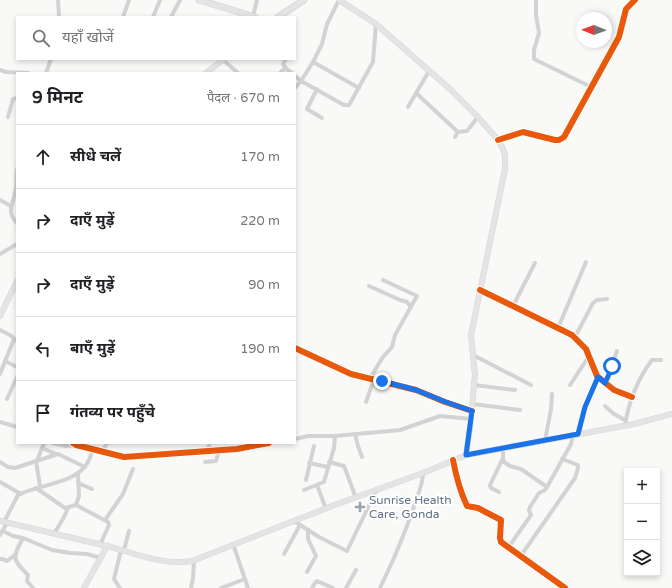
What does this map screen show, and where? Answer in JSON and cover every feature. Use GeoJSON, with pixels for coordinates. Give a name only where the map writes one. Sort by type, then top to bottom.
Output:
{"type":"FeatureCollection","features":[{"type":"Feature","properties":{"kind":"highway"},"geometry":{"type":"LineString","coordinates":[[199,0],[251,16]]}},
{"type":"Feature","properties":{"kind":"highway"},"geometry":{"type":"LineString","coordinates":[[280,16],[304,0]]}},
{"type":"Feature","properties":{"kind":"main road"},"geometry":{"type":"LineString","coordinates":[[339,0],[376,24],[450,89],[498,140],[505,155],[505,169],[471,335],[474,355],[474,385],[466,455]]}},
{"type":"Feature","properties":{"kind":"main road"},"geometry":{"type":"LineString","coordinates":[[207,72],[222,60]]}},
{"type":"Feature","properties":{"kind":"main road"},"geometry":{"type":"LineString","coordinates":[[0,314],[16,283]]}},
{"type":"Feature","properties":{"kind":"main road"},"geometry":{"type":"LineString","coordinates":[[4,522],[107,546],[161,561],[181,562],[194,560],[466,455],[576,435],[625,423],[672,414]]}},
{"type":"Feature","properties":{"kind":"main road"},"geometry":{"type":"LineString","coordinates":[[84,588],[107,546]]}},
{"type":"Feature","properties":{"kind":"street"},"geometry":{"type":"LineString","coordinates":[[58,0],[59,16]]}},
{"type":"Feature","properties":{"kind":"street"},"geometry":{"type":"LineString","coordinates":[[122,0],[128,1],[124,16]]}},
{"type":"Feature","properties":{"kind":"street"},"geometry":{"type":"LineString","coordinates":[[153,16],[160,0]]}},
{"type":"Feature","properties":{"kind":"street"},"geometry":{"type":"LineString","coordinates":[[172,16],[180,0]]}},
{"type":"Feature","properties":{"kind":"street"},"geometry":{"type":"LineString","coordinates":[[254,16],[255,0]]}},
{"type":"Feature","properties":{"kind":"street"},"geometry":{"type":"LineString","coordinates":[[296,87],[313,62],[322,44],[329,18],[339,0]]}},
{"type":"Feature","properties":{"kind":"street"},"geometry":{"type":"LineString","coordinates":[[536,0],[536,15],[539,33],[534,50],[534,59],[592,87]]}},
{"type":"Feature","properties":{"kind":"street"},"geometry":{"type":"LineString","coordinates":[[498,140],[523,132],[555,140],[564,137],[619,37],[626,9],[635,0]]}},
{"type":"Feature","properties":{"kind":"street"},"geometry":{"type":"LineString","coordinates":[[296,77],[348,106],[373,62],[376,24]]}},
{"type":"Feature","properties":{"kind":"street"},"geometry":{"type":"LineString","coordinates":[[47,72],[51,60]]}},
{"type":"Feature","properties":{"kind":"street"},"geometry":{"type":"LineString","coordinates":[[224,60],[237,72]]}},
{"type":"Feature","properties":{"kind":"street"},"geometry":{"type":"LineString","coordinates":[[285,60],[283,63],[291,72]]}},
{"type":"Feature","properties":{"kind":"street"},"geometry":{"type":"LineString","coordinates":[[313,62],[359,88]]}},
{"type":"Feature","properties":{"kind":"street"},"geometry":{"type":"LineString","coordinates":[[281,72],[286,68]]}},
{"type":"Feature","properties":{"kind":"street"},"geometry":{"type":"LineString","coordinates":[[0,70],[16,72]]}},
{"type":"Feature","properties":{"kind":"street"},"geometry":{"type":"LineString","coordinates":[[408,107],[429,71]]}},
{"type":"Feature","properties":{"kind":"street"},"geometry":{"type":"LineString","coordinates":[[317,89],[307,109],[322,118]]}},
{"type":"Feature","properties":{"kind":"street"},"geometry":{"type":"LineString","coordinates":[[416,93],[458,132]]}},
{"type":"Feature","properties":{"kind":"street"},"geometry":{"type":"LineString","coordinates":[[8,117],[13,99],[16,98]]}},
{"type":"Feature","properties":{"kind":"street"},"geometry":{"type":"LineString","coordinates":[[454,137],[458,132],[467,131],[478,117]]}},
{"type":"Feature","properties":{"kind":"street"},"geometry":{"type":"LineString","coordinates":[[16,185],[16,191],[11,206],[12,217],[16,222]]}},
{"type":"Feature","properties":{"kind":"street"},"geometry":{"type":"LineString","coordinates":[[0,200],[11,206]]}},
{"type":"Feature","properties":{"kind":"street"},"geometry":{"type":"LineString","coordinates":[[0,254],[16,245]]}},
{"type":"Feature","properties":{"kind":"street"},"geometry":{"type":"LineString","coordinates":[[513,306],[536,262]]}},
{"type":"Feature","properties":{"kind":"street"},"geometry":{"type":"LineString","coordinates":[[558,328],[586,262]]}},
{"type":"Feature","properties":{"kind":"street"},"geometry":{"type":"LineString","coordinates":[[366,402],[372,378],[383,357],[390,349],[417,295],[383,280]]}},
{"type":"Feature","properties":{"kind":"street"},"geometry":{"type":"LineString","coordinates":[[369,286],[407,302],[411,307]]}},
{"type":"Feature","properties":{"kind":"street"},"geometry":{"type":"LineString","coordinates":[[480,290],[575,337],[586,349],[598,377],[614,390],[632,397]]}},
{"type":"Feature","properties":{"kind":"street"},"geometry":{"type":"LineString","coordinates":[[575,337],[593,303],[597,300],[607,299]]}},
{"type":"Feature","properties":{"kind":"street"},"geometry":{"type":"LineString","coordinates":[[0,330],[16,340],[0,374]]}},
{"type":"Feature","properties":{"kind":"street"},"geometry":{"type":"LineString","coordinates":[[296,348],[351,374],[416,390],[472,411]]}},
{"type":"Feature","properties":{"kind":"street"},"geometry":{"type":"LineString","coordinates":[[605,383],[617,351]]}},
{"type":"Feature","properties":{"kind":"street"},"geometry":{"type":"LineString","coordinates":[[474,355],[531,385]]}},
{"type":"Feature","properties":{"kind":"street"},"geometry":{"type":"LineString","coordinates":[[570,385],[589,356]]}},
{"type":"Feature","properties":{"kind":"street"},"geometry":{"type":"LineString","coordinates":[[605,406],[625,423],[632,397],[649,363],[652,360],[661,360]]}},
{"type":"Feature","properties":{"kind":"street"},"geometry":{"type":"LineString","coordinates":[[5,361],[16,366]]}},
{"type":"Feature","properties":{"kind":"street"},"geometry":{"type":"LineString","coordinates":[[508,548],[531,516],[529,510],[530,507],[538,493],[545,490],[547,487],[576,435],[585,407],[598,377]]}},
{"type":"Feature","properties":{"kind":"street"},"geometry":{"type":"LineString","coordinates":[[7,399],[16,383]]}},
{"type":"Feature","properties":{"kind":"street"},"geometry":{"type":"LineString","coordinates":[[474,385],[515,390]]}},
{"type":"Feature","properties":{"kind":"street"},"geometry":{"type":"LineString","coordinates":[[545,441],[551,409],[552,394]]}},
{"type":"Feature","properties":{"kind":"street"},"geometry":{"type":"LineString","coordinates":[[472,404],[520,410]]}},
{"type":"Feature","properties":{"kind":"street"},"geometry":{"type":"LineString","coordinates":[[296,439],[324,435],[335,436],[400,430],[440,416],[471,419]]}},
{"type":"Feature","properties":{"kind":"street"},"geometry":{"type":"LineString","coordinates":[[0,422],[16,427]]}},
{"type":"Feature","properties":{"kind":"street"},"geometry":{"type":"LineString","coordinates":[[355,434],[362,457]]}},
{"type":"Feature","properties":{"kind":"street"},"geometry":{"type":"LineString","coordinates":[[304,490],[324,482],[334,448],[335,436]]}},
{"type":"Feature","properties":{"kind":"street"},"geometry":{"type":"LineString","coordinates":[[57,444],[66,446],[74,444],[92,450],[124,457],[236,449],[263,444]]}},
{"type":"Feature","properties":{"kind":"street"},"geometry":{"type":"LineString","coordinates":[[102,452],[106,444]]}},
{"type":"Feature","properties":{"kind":"street"},"geometry":{"type":"LineString","coordinates":[[207,451],[210,444]]}},
{"type":"Feature","properties":{"kind":"street"},"geometry":{"type":"LineString","coordinates":[[68,508],[65,508],[38,487],[36,461],[43,445],[56,454],[84,467]]}},
{"type":"Feature","properties":{"kind":"street"},"geometry":{"type":"LineString","coordinates":[[306,480],[314,446]]}},
{"type":"Feature","properties":{"kind":"street"},"geometry":{"type":"LineString","coordinates":[[499,492],[490,485],[503,458],[503,449]]}},
{"type":"Feature","properties":{"kind":"street"},"geometry":{"type":"LineString","coordinates":[[92,450],[89,462],[78,473],[68,479],[38,487],[21,494],[16,498],[4,522],[1,533],[23,538],[52,550],[87,554],[101,558]]}},
{"type":"Feature","properties":{"kind":"street"},"geometry":{"type":"LineString","coordinates":[[205,462],[216,461],[220,450]]}},
{"type":"Feature","properties":{"kind":"street"},"geometry":{"type":"LineString","coordinates":[[0,463],[8,467],[15,468],[56,454]]}},
{"type":"Feature","properties":{"kind":"street"},"geometry":{"type":"LineString","coordinates":[[503,458],[506,464],[521,469],[547,487]]}},
{"type":"Feature","properties":{"kind":"street"},"geometry":{"type":"LineString","coordinates":[[520,557],[575,478],[578,465],[562,458]]}},
{"type":"Feature","properties":{"kind":"street"},"geometry":{"type":"LineString","coordinates":[[453,460],[459,486],[467,506],[478,508],[501,520],[500,541],[520,557],[565,588]]}},
{"type":"Feature","properties":{"kind":"street"},"geometry":{"type":"LineString","coordinates":[[309,463],[344,466],[356,498]]}},
{"type":"Feature","properties":{"kind":"street"},"geometry":{"type":"LineString","coordinates":[[105,520],[123,494],[132,469]]}},
{"type":"Feature","properties":{"kind":"street"},"geometry":{"type":"LineString","coordinates":[[54,534],[68,508],[76,504],[79,496],[78,473]]}},
{"type":"Feature","properties":{"kind":"street"},"geometry":{"type":"LineString","coordinates":[[380,588],[407,528],[422,484],[422,473]]}},
{"type":"Feature","properties":{"kind":"street"},"geometry":{"type":"LineString","coordinates":[[0,482],[21,494]]}},
{"type":"Feature","properties":{"kind":"street"},"geometry":{"type":"LineString","coordinates":[[78,483],[92,489]]}},
{"type":"Feature","properties":{"kind":"street"},"geometry":{"type":"LineString","coordinates":[[317,485],[326,509]]}},
{"type":"Feature","properties":{"kind":"street"},"geometry":{"type":"LineString","coordinates":[[294,521],[347,551],[376,491]]}},
{"type":"Feature","properties":{"kind":"street"},"geometry":{"type":"LineString","coordinates":[[76,504],[108,522],[109,525],[100,545]]}},
{"type":"Feature","properties":{"kind":"street"},"geometry":{"type":"LineString","coordinates":[[284,554],[300,525]]}},
{"type":"Feature","properties":{"kind":"street"},"geometry":{"type":"LineString","coordinates":[[307,572],[316,556],[308,539],[308,530]]}},
{"type":"Feature","properties":{"kind":"street"},"geometry":{"type":"LineString","coordinates":[[120,588],[114,579],[129,531]]}},
{"type":"Feature","properties":{"kind":"street"},"geometry":{"type":"LineString","coordinates":[[0,559],[7,561],[15,555],[23,538]]}},
{"type":"Feature","properties":{"kind":"street"},"geometry":{"type":"LineString","coordinates":[[233,544],[248,588]]}},
{"type":"Feature","properties":{"kind":"street"},"geometry":{"type":"LineString","coordinates":[[15,555],[18,566],[28,575],[26,580],[33,588]]}},
{"type":"Feature","properties":{"kind":"street"},"geometry":{"type":"LineString","coordinates":[[191,588],[194,560]]}},
{"type":"Feature","properties":{"kind":"street"},"geometry":{"type":"LineString","coordinates":[[346,588],[356,570]]}},
{"type":"Feature","properties":{"kind":"street"},"geometry":{"type":"LineString","coordinates":[[221,588],[245,579]]}},
{"type":"Feature","properties":{"kind":"street"},"geometry":{"type":"LineString","coordinates":[[312,588],[317,581],[333,588]]}},
{"type":"Feature","properties":{"kind":"cycle path"},"geometry":{"type":"LineString","coordinates":[[498,140],[523,132],[555,140],[559,140],[564,137],[619,37],[626,9],[635,0]]}},
{"type":"Feature","properties":{"kind":"cycle path"},"geometry":{"type":"LineString","coordinates":[[480,290],[572,335],[586,349],[597,376],[614,390],[632,397]]}},
{"type":"Feature","properties":{"kind":"cycle path"},"geometry":{"type":"LineString","coordinates":[[296,348],[351,374],[416,390],[472,411]]}},
{"type":"Feature","properties":{"kind":"cycle path"},"geometry":{"type":"LineString","coordinates":[[74,444],[124,457],[237,449],[264,444]]}},
{"type":"Feature","properties":{"kind":"cycle path"},"geometry":{"type":"LineString","coordinates":[[453,460],[458,483],[467,506],[478,508],[501,520],[501,542],[565,588]]}},
{"type":"Feature","properties":{"kind":"place","name":"Sunrise Health Care, Gonda"},"geometry":{"type":"Point","coordinates":[360,507]}},
{"type":"Feature","properties":{"kind":"route"},"geometry":{"type":"LineString","coordinates":[[382,381],[416,390],[472,411],[466,455],[578,434],[585,407],[598,377],[605,383],[612,366]]}}]}
